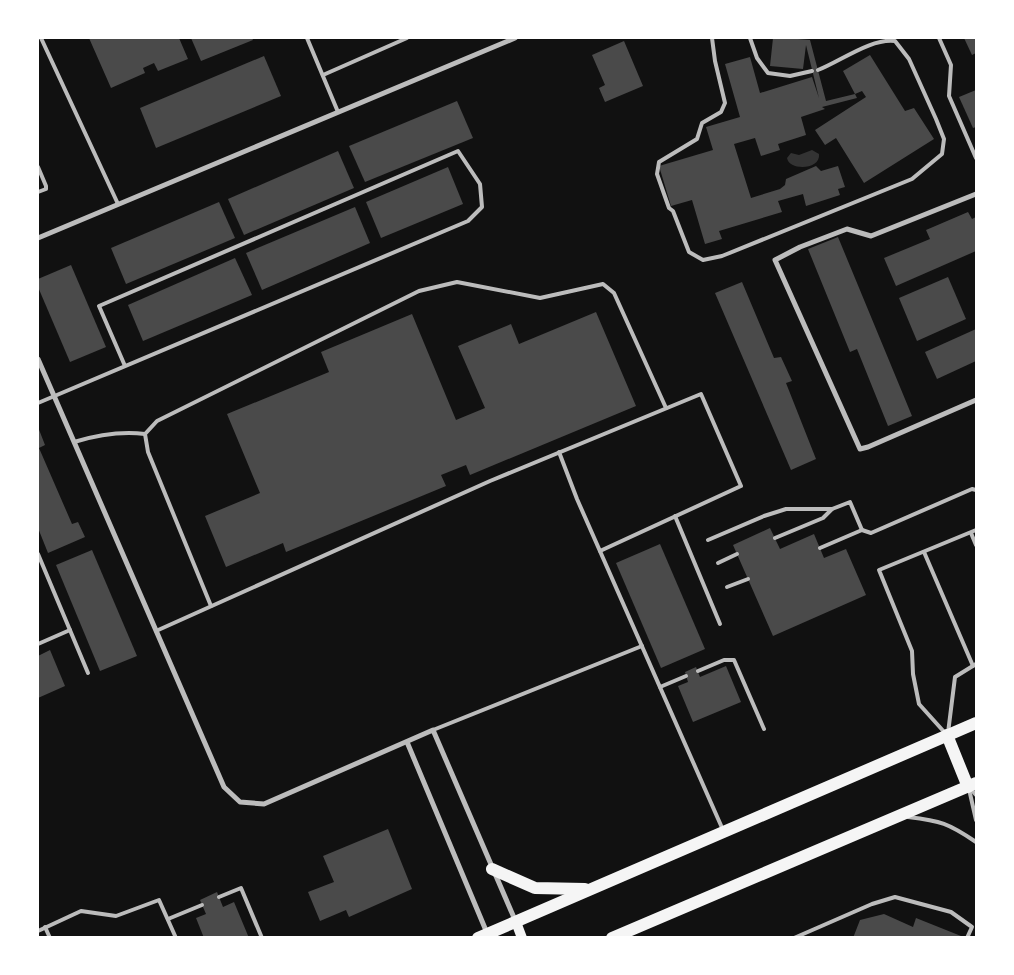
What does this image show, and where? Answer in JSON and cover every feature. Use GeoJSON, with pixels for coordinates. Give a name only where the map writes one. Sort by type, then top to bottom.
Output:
{"type":"FeatureCollection","features":[{"type":"Feature","properties":{"kind":"main road"},"geometry":{"type":"LineString","coordinates":[[485,936],[976,723]]}},
{"type":"Feature","properties":{"kind":"main road"},"geometry":{"type":"LineString","coordinates":[[618,936],[898,816],[974,788],[947,735]]}},
{"type":"Feature","properties":{"kind":"main road"},"geometry":{"type":"LineString","coordinates":[[492,869],[534,888],[590,890]]}},
{"type":"Feature","properties":{"kind":"main road"},"geometry":{"type":"LineString","coordinates":[[516,922],[522,938]]}},
{"type":"Feature","properties":{"kind":"street"},"geometry":{"type":"LineString","coordinates":[[38,238],[515,38]]}},
{"type":"Feature","properties":{"kind":"street"},"geometry":{"type":"LineString","coordinates":[[976,194],[871,236],[847,229],[800,247],[775,260],[860,449],[976,400]]}},
{"type":"Feature","properties":{"kind":"street"},"geometry":{"type":"LineString","coordinates":[[38,360],[224,787],[240,802],[264,804],[434,730],[516,922]]}},
{"type":"Feature","properties":{"kind":"street"},"geometry":{"type":"LineString","coordinates":[[407,742],[485,936]]}},
{"type":"Feature","properties":{"kind":"lane"},"geometry":{"type":"LineString","coordinates":[[41,38],[118,204]]}},
{"type":"Feature","properties":{"kind":"lane"},"geometry":{"type":"LineString","coordinates":[[307,38],[338,112]]}},
{"type":"Feature","properties":{"kind":"lane"},"geometry":{"type":"LineString","coordinates":[[323,75],[407,38]]}},
{"type":"Feature","properties":{"kind":"lane"},"geometry":{"type":"LineString","coordinates":[[712,38],[715,61],[725,103],[721,112],[702,123],[697,139],[658,162],[657,174],[668,208],[673,210],[688,252],[703,260],[722,256],[912,179],[942,154],[944,139],[936,118],[909,59],[895,41],[885,40],[874,44],[818,70]]}},
{"type":"Feature","properties":{"kind":"lane"},"geometry":{"type":"LineString","coordinates":[[750,38],[757,58],[768,73],[790,76],[812,71]]}},
{"type":"Feature","properties":{"kind":"lane"},"geometry":{"type":"LineString","coordinates":[[939,38],[951,65],[949,96],[976,158]]}},
{"type":"Feature","properties":{"kind":"lane"},"geometry":{"type":"LineString","coordinates":[[38,403],[468,221],[482,207],[480,184],[458,151],[99,306],[124,366]]}},
{"type":"Feature","properties":{"kind":"lane"},"geometry":{"type":"LineString","coordinates":[[38,167],[46,186],[46,188],[38,192]]}},
{"type":"Feature","properties":{"kind":"lane"},"geometry":{"type":"LineString","coordinates":[[211,606],[148,452],[145,434],[156,421],[420,291],[458,282],[540,298],[603,284],[614,292],[666,408]]}},
{"type":"Feature","properties":{"kind":"lane"},"geometry":{"type":"LineString","coordinates":[[156,631],[490,481],[701,394],[741,486],[600,551]]}},
{"type":"Feature","properties":{"kind":"lane"},"geometry":{"type":"LineString","coordinates":[[74,442],[127,432],[145,434]]}},
{"type":"Feature","properties":{"kind":"lane"},"geometry":{"type":"LineString","coordinates":[[558,452],[724,832]]}},
{"type":"Feature","properties":{"kind":"lane"},"geometry":{"type":"LineString","coordinates":[[820,548],[862,530],[871,532],[972,488],[976,490]]}},
{"type":"Feature","properties":{"kind":"lane"},"geometry":{"type":"LineString","coordinates":[[708,540],[764,516],[786,509],[832,509],[850,502],[862,530]]}},
{"type":"Feature","properties":{"kind":"lane"},"geometry":{"type":"LineString","coordinates":[[775,538],[823,518],[832,509]]}},
{"type":"Feature","properties":{"kind":"lane"},"geometry":{"type":"LineString","coordinates":[[675,516],[720,624]]}},
{"type":"Feature","properties":{"kind":"lane"},"geometry":{"type":"LineString","coordinates":[[947,735],[919,704],[913,674],[912,651],[878,570],[976,530]]}},
{"type":"Feature","properties":{"kind":"lane"},"geometry":{"type":"LineString","coordinates":[[971,533],[976,545]]}},
{"type":"Feature","properties":{"kind":"lane"},"geometry":{"type":"LineString","coordinates":[[924,552],[975,665],[956,677],[947,735]]}},
{"type":"Feature","properties":{"kind":"lane"},"geometry":{"type":"LineString","coordinates":[[38,554],[88,673]]}},
{"type":"Feature","properties":{"kind":"lane"},"geometry":{"type":"LineString","coordinates":[[718,562],[737,554]]}},
{"type":"Feature","properties":{"kind":"lane"},"geometry":{"type":"LineString","coordinates":[[728,587],[748,579]]}},
{"type":"Feature","properties":{"kind":"lane"},"geometry":{"type":"LineString","coordinates":[[38,644],[70,630]]}},
{"type":"Feature","properties":{"kind":"lane"},"geometry":{"type":"LineString","coordinates":[[434,730],[642,646]]}},
{"type":"Feature","properties":{"kind":"lane"},"geometry":{"type":"LineString","coordinates":[[698,671],[724,660],[734,660],[764,729]]}},
{"type":"Feature","properties":{"kind":"lane"},"geometry":{"type":"LineString","coordinates":[[660,687],[686,676]]}},
{"type":"Feature","properties":{"kind":"lane"},"geometry":{"type":"LineString","coordinates":[[974,788],[976,820]]}},
{"type":"Feature","properties":{"kind":"lane"},"geometry":{"type":"LineString","coordinates":[[898,816],[939,821],[954,827],[976,842]]}},
{"type":"Feature","properties":{"kind":"lane"},"geometry":{"type":"LineString","coordinates":[[219,898],[241,888],[262,938]]}},
{"type":"Feature","properties":{"kind":"lane"},"geometry":{"type":"LineString","coordinates":[[794,938],[872,904],[895,897],[951,912],[972,927],[967,938]]}},
{"type":"Feature","properties":{"kind":"lane"},"geometry":{"type":"LineString","coordinates":[[38,931],[82,911],[116,916],[159,900],[176,938]]}},
{"type":"Feature","properties":{"kind":"lane"},"geometry":{"type":"LineString","coordinates":[[168,919],[202,905]]}},
{"type":"Feature","properties":{"kind":"lane"},"geometry":{"type":"LineString","coordinates":[[45,927],[50,938]]}},
{"type":"Feature","properties":{"kind":"shaded area"},"geometry":{"type":"Polygon","coordinates":[[[812,150],[819,154],[815,163],[810,166],[799,167],[793,165],[787,158],[791,153],[799,155],[812,150]]]}},
{"type":"Feature","properties":{"kind":"building"},"geometry":{"type":"Polygon","coordinates":[[[89,38],[179,38],[188,59],[158,71],[154,63],[143,68],[145,73],[111,88],[89,38]]]}},
{"type":"Feature","properties":{"kind":"building"},"geometry":{"type":"Polygon","coordinates":[[[191,38],[252,38],[253,40],[201,61],[191,38]]]}},
{"type":"Feature","properties":{"kind":"building"},"geometry":{"type":"Polygon","coordinates":[[[773,38],[810,40],[826,101],[855,94],[857,98],[822,107],[825,109],[801,117],[806,135],[778,144],[780,150],[761,156],[755,138],[734,144],[751,198],[780,189],[785,185],[786,179],[816,166],[821,171],[838,166],[845,187],[838,189],[840,195],[806,206],[803,194],[778,201],[782,212],[719,231],[722,239],[705,244],[692,200],[671,206],[659,166],[713,150],[706,127],[740,117],[725,64],[750,57],[760,93],[812,77],[819,98],[806,45],[803,69],[770,66],[773,38]]]}},
{"type":"Feature","properties":{"kind":"building"},"geometry":{"type":"Polygon","coordinates":[[[964,38],[976,38],[976,53],[972,55],[964,38]]]}},
{"type":"Feature","properties":{"kind":"building"},"geometry":{"type":"Polygon","coordinates":[[[624,41],[643,86],[605,102],[599,88],[605,85],[592,55],[624,41]]]}},
{"type":"Feature","properties":{"kind":"building"},"geometry":{"type":"Polygon","coordinates":[[[870,55],[905,111],[914,108],[934,139],[864,183],[836,138],[825,145],[815,130],[866,97],[862,91],[855,94],[843,71],[870,55]]]}},
{"type":"Feature","properties":{"kind":"building"},"geometry":{"type":"Polygon","coordinates":[[[264,56],[281,96],[156,148],[140,108],[264,56]]]}},
{"type":"Feature","properties":{"kind":"building"},"geometry":{"type":"Polygon","coordinates":[[[976,90],[976,127],[973,128],[959,97],[976,90]]]}},
{"type":"Feature","properties":{"kind":"building"},"geometry":{"type":"Polygon","coordinates":[[[457,101],[473,138],[365,182],[349,146],[457,101]]]}},
{"type":"Feature","properties":{"kind":"building"},"geometry":{"type":"Polygon","coordinates":[[[338,151],[354,188],[244,235],[228,199],[338,151]]]}},
{"type":"Feature","properties":{"kind":"building"},"geometry":{"type":"Polygon","coordinates":[[[448,167],[463,204],[381,238],[366,202],[448,167]]]}},
{"type":"Feature","properties":{"kind":"building"},"geometry":{"type":"Polygon","coordinates":[[[219,202],[235,238],[126,284],[111,248],[219,202]]]}},
{"type":"Feature","properties":{"kind":"building"},"geometry":{"type":"Polygon","coordinates":[[[355,207],[370,243],[262,290],[246,253],[355,207]]]}},
{"type":"Feature","properties":{"kind":"building"},"geometry":{"type":"Polygon","coordinates":[[[968,212],[972,219],[976,217],[976,251],[896,286],[884,258],[930,239],[926,230],[968,212]]]}},
{"type":"Feature","properties":{"kind":"building"},"geometry":{"type":"Polygon","coordinates":[[[838,237],[912,416],[888,426],[857,349],[850,352],[808,249],[838,237]]]}},
{"type":"Feature","properties":{"kind":"building"},"geometry":{"type":"Polygon","coordinates":[[[235,258],[252,295],[143,341],[128,305],[235,258]]]}},
{"type":"Feature","properties":{"kind":"building"},"geometry":{"type":"Polygon","coordinates":[[[71,265],[106,347],[70,362],[38,287],[38,279],[71,265]]]}},
{"type":"Feature","properties":{"kind":"building"},"geometry":{"type":"Polygon","coordinates":[[[948,277],[966,319],[917,341],[899,298],[948,277]]]}},
{"type":"Feature","properties":{"kind":"building"},"geometry":{"type":"Polygon","coordinates":[[[742,282],[774,358],[781,357],[792,381],[786,383],[816,459],[791,470],[715,293],[742,282]]]}},
{"type":"Feature","properties":{"kind":"building"},"geometry":{"type":"Polygon","coordinates":[[[596,312],[636,406],[470,475],[466,465],[441,475],[446,486],[286,552],[283,543],[226,567],[205,516],[260,493],[227,414],[329,372],[321,352],[412,314],[456,420],[485,408],[458,346],[511,324],[519,344],[596,312]]]}},
{"type":"Feature","properties":{"kind":"building"},"geometry":{"type":"Polygon","coordinates":[[[976,329],[976,361],[937,379],[925,352],[976,329]]]}},
{"type":"Feature","properties":{"kind":"building"},"geometry":{"type":"Polygon","coordinates":[[[38,427],[45,445],[39,448],[72,524],[78,522],[85,537],[48,553],[38,528],[38,427]]]}},
{"type":"Feature","properties":{"kind":"building"},"geometry":{"type":"Polygon","coordinates":[[[770,528],[780,549],[814,534],[824,558],[846,549],[866,595],[773,636],[733,545],[770,528]]]}},
{"type":"Feature","properties":{"kind":"building"},"geometry":{"type":"Polygon","coordinates":[[[660,544],[705,649],[661,668],[616,563],[660,544]]]}},
{"type":"Feature","properties":{"kind":"building"},"geometry":{"type":"Polygon","coordinates":[[[92,550],[137,656],[100,671],[56,565],[92,550]]]}},
{"type":"Feature","properties":{"kind":"building"},"geometry":{"type":"Polygon","coordinates":[[[50,650],[65,686],[38,698],[38,656],[50,650]]]}},
{"type":"Feature","properties":{"kind":"building"},"geometry":{"type":"Polygon","coordinates":[[[726,666],[741,702],[693,722],[678,686],[688,682],[685,672],[696,667],[700,677],[726,666]]]}},
{"type":"Feature","properties":{"kind":"building"},"geometry":{"type":"Polygon","coordinates":[[[388,829],[412,889],[349,917],[346,910],[320,921],[308,892],[334,882],[323,856],[388,829]]]}},
{"type":"Feature","properties":{"kind":"building"},"geometry":{"type":"Polygon","coordinates":[[[217,892],[223,907],[234,902],[249,938],[204,938],[196,918],[206,914],[200,900],[217,892]]]}},
{"type":"Feature","properties":{"kind":"building"},"geometry":{"type":"Polygon","coordinates":[[[884,914],[913,927],[916,918],[961,936],[960,938],[853,938],[860,920],[884,914]]]}}]}
